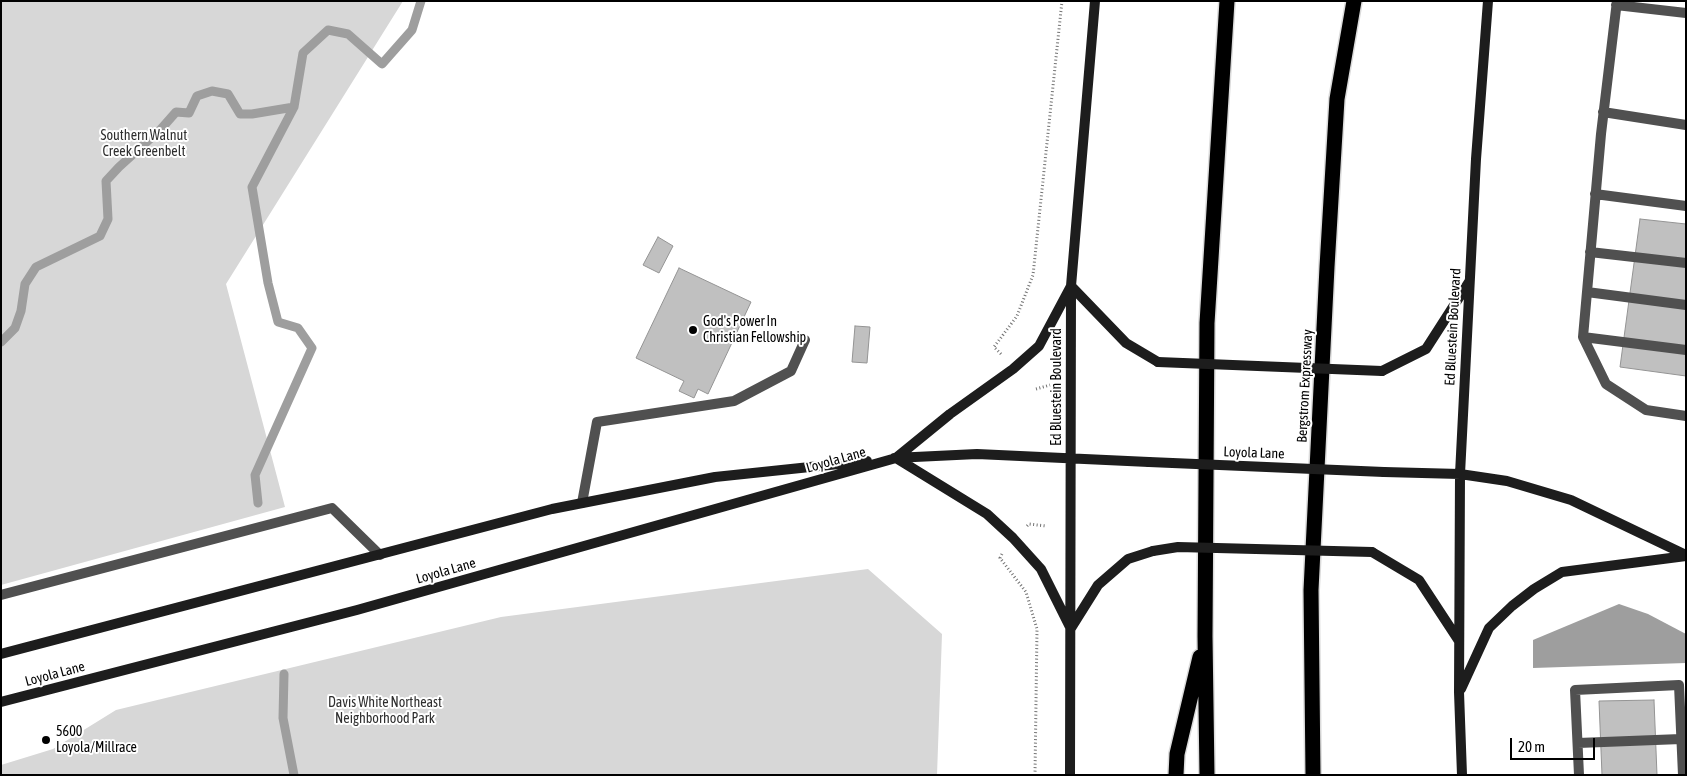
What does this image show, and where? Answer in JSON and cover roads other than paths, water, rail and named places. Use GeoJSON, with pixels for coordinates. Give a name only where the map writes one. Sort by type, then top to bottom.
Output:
{"type":"FeatureCollection","features":[{"type":"Feature","properties":{"kind":"highway"},"geometry":{"type":"LineString","coordinates":[[1207,775],[1205,636],[1206,323],[1226,1]]}},
{"type":"Feature","properties":{"kind":"highway","name":"Bergstrom Expressway"},"geometry":{"type":"LineString","coordinates":[[1313,775],[1311,590],[1327,267],[1338,98],[1354,1]]}},
{"type":"Feature","properties":{"kind":"highway"},"geometry":{"type":"LineString","coordinates":[[1176,775],[1177,754],[1205,636]]}},
{"type":"Feature","properties":{"kind":"main road","name":"Ed Bluestein Boulevard"},"geometry":{"type":"LineString","coordinates":[[1070,775],[1071,286],[1096,1]]}},
{"type":"Feature","properties":{"kind":"main road","name":"Ed Bluestein Boulevard"},"geometry":{"type":"LineString","coordinates":[[1462,775],[1459,692],[1460,474],[1476,159],[1488,1]]}},
{"type":"Feature","properties":{"kind":"main road"},"geometry":{"type":"LineString","coordinates":[[1071,628],[1041,569],[1007,532],[988,514],[896,458],[950,414],[1013,369],[1040,346],[1071,286],[1126,342],[1158,362],[1382,371],[1426,349],[1470,282]]}},
{"type":"Feature","properties":{"kind":"main road","name":"Loyola Lane"},"geometry":{"type":"LineString","coordinates":[[1,654],[552,509],[714,477],[896,458],[977,454],[1030,455],[1071,459],[1460,474],[1507,481],[1570,500],[1686,556]]}},
{"type":"Feature","properties":{"kind":"main road","name":"Loyola Lane"},"geometry":{"type":"LineString","coordinates":[[1,702],[358,610],[896,458]]}},
{"type":"Feature","properties":{"kind":"main road"},"geometry":{"type":"LineString","coordinates":[[1071,628],[1098,584],[1128,559],[1153,551],[1178,547],[1372,552],[1419,580],[1460,642]]}},
{"type":"Feature","properties":{"kind":"main road"},"geometry":{"type":"LineString","coordinates":[[1459,692],[1489,628],[1527,594],[1562,572],[1686,556]]}},
{"type":"Feature","properties":{"kind":"lane"},"geometry":{"type":"LineString","coordinates":[[1686,13],[1617,3],[1603,112],[1583,337],[1606,384],[1646,410],[1686,416]]}},
{"type":"Feature","properties":{"kind":"lane"},"geometry":{"type":"LineString","coordinates":[[1603,112],[1686,125]]}},
{"type":"Feature","properties":{"kind":"lane"},"geometry":{"type":"LineString","coordinates":[[1595,194],[1686,206]]}},
{"type":"Feature","properties":{"kind":"lane"},"geometry":{"type":"LineString","coordinates":[[1590,252],[1686,263]]}},
{"type":"Feature","properties":{"kind":"lane"},"geometry":{"type":"LineString","coordinates":[[1587,292],[1686,305]]}},
{"type":"Feature","properties":{"kind":"lane"},"geometry":{"type":"LineString","coordinates":[[1583,337],[1686,350]]}},
{"type":"Feature","properties":{"kind":"lane"},"geometry":{"type":"LineString","coordinates":[[582,503],[597,422],[734,401],[791,371],[805,340]]}},
{"type":"Feature","properties":{"kind":"lane"},"geometry":{"type":"LineString","coordinates":[[1,594],[332,508],[380,555]]}},
{"type":"Feature","properties":{"kind":"lane"},"geometry":{"type":"LineString","coordinates":[[1579,775],[1575,690],[1679,685],[1683,775]]}},
{"type":"Feature","properties":{"kind":"lane"},"geometry":{"type":"LineString","coordinates":[[1578,742],[1681,739]]}},
{"type":"Feature","properties":{"kind":"waterway"},"geometry":{"type":"LineString","coordinates":[[258,503],[255,475],[312,348],[298,328],[278,322],[268,283],[252,187],[294,107],[303,53],[328,30],[348,34],[382,64],[412,30],[421,1]]}},
{"type":"Feature","properties":{"kind":"waterway"},"geometry":{"type":"LineString","coordinates":[[1,342],[15,328],[21,311],[25,284],[36,267],[100,236],[108,219],[106,181],[161,129],[176,112],[189,113],[197,96],[212,91],[228,94],[240,114],[252,114],[294,107]]}},
{"type":"Feature","properties":{"kind":"waterway"},"geometry":{"type":"LineString","coordinates":[[284,674],[283,718],[294,775]]}},
{"type":"Feature","properties":{"kind":"place","name":"God's Power In Christian Fellowship"},"geometry":{"type":"Point","coordinates":[693,330]}},
{"type":"Feature","properties":{"kind":"place","name":"5600 Loyola/Millrace"},"geometry":{"type":"Point","coordinates":[46,740]}},
{"type":"Feature","properties":{"kind":"park label","name":"Southern Walnut Creek Greenbelt"},"geometry":{"type":"Point","coordinates":[144,144]}},
{"type":"Feature","properties":{"kind":"park label","name":"Davis White Northeast Neighborhood Park"},"geometry":{"type":"Point","coordinates":[385,712]}}]}
